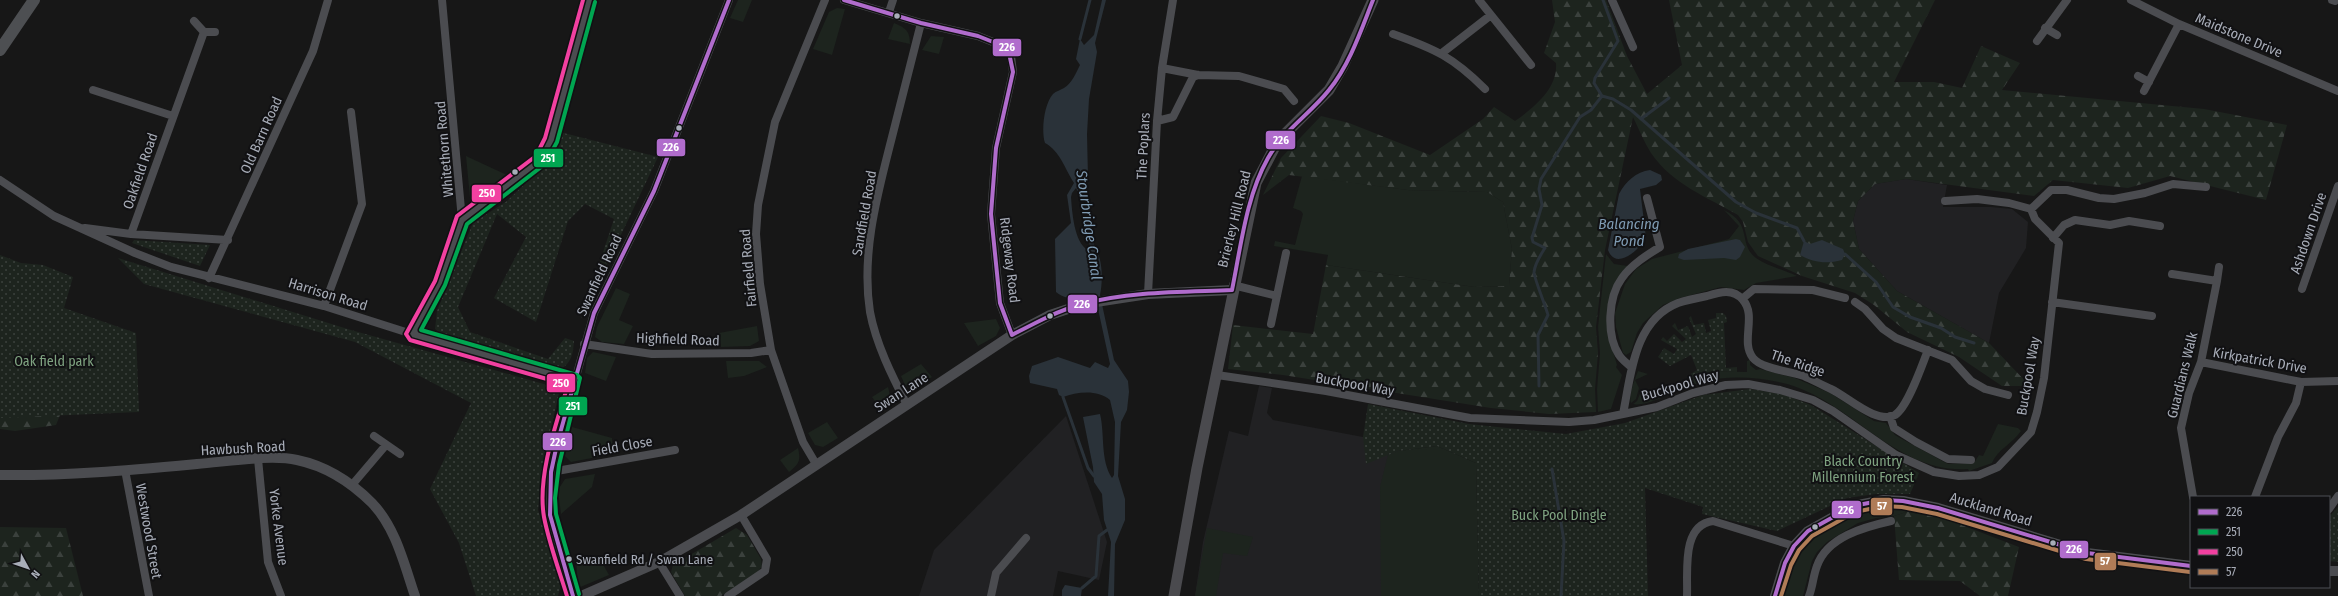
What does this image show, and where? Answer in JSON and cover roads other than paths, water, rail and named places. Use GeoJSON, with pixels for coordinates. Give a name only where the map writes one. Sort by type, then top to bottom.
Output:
{"type":"FeatureCollection","features":[{"type":"Feature","properties":{"kind":"main road"},"geometry":{"type":"LineString","coordinates":[[0,50],[34,0]]}},
{"type":"Feature","properties":{"kind":"main road","name":"Brierley Hill Road"},"geometry":{"type":"LineString","coordinates":[[1174,596],[1197,468],[1217,375],[1233,287],[1256,183],[1267,159],[1278,142],[1329,90],[1343,66],[1370,1]]}},
{"type":"Feature","properties":{"kind":"street","name":"Old Barn Road"},"geometry":{"type":"LineString","coordinates":[[209,278],[228,240],[313,52],[328,0]]}},
{"type":"Feature","properties":{"kind":"street","name":"Whitethorn Road"},"geometry":{"type":"LineString","coordinates":[[412,334],[440,283],[462,220],[442,0]]}},
{"type":"Feature","properties":{"kind":"street"},"geometry":{"type":"LineString","coordinates":[[462,220],[541,160],[551,140],[589,0]]}},
{"type":"Feature","properties":{"kind":"street","name":"Swanfield Road"},"geometry":{"type":"LineString","coordinates":[[573,596],[550,514],[551,472],[584,344],[594,313],[654,191],[729,0]]}},
{"type":"Feature","properties":{"kind":"street","name":"Fairfield Road"},"geometry":{"type":"LineString","coordinates":[[816,464],[803,442],[771,350],[760,284],[756,234],[758,205],[775,122],[825,0]]}},
{"type":"Feature","properties":{"kind":"street","name":"Ridgeway Road"},"geometry":{"type":"LineString","coordinates":[[844,0],[889,12],[922,23],[978,36],[1008,48],[1011,56],[1013,72],[996,148],[991,214],[1000,304],[1012,335]]}},
{"type":"Feature","properties":{"kind":"street"},"geometry":{"type":"LineString","coordinates":[[889,12],[893,0]]}},
{"type":"Feature","properties":{"kind":"street","name":"The Poplars"},"geometry":{"type":"LineString","coordinates":[[1148,294],[1157,121],[1162,68],[1173,0]]}},
{"type":"Feature","properties":{"kind":"street"},"geometry":{"type":"LineString","coordinates":[[1479,0],[1531,65]]}},
{"type":"Feature","properties":{"kind":"street"},"geometry":{"type":"LineString","coordinates":[[1612,0],[1633,47]]}},
{"type":"Feature","properties":{"kind":"street"},"geometry":{"type":"LineString","coordinates":[[2037,41],[2045,28],[2067,0]]}},
{"type":"Feature","properties":{"kind":"street","name":"Maidstone Drive"},"geometry":{"type":"LineString","coordinates":[[2131,0],[2179,24],[2338,91]]}},
{"type":"Feature","properties":{"kind":"street"},"geometry":{"type":"LineString","coordinates":[[1442,53],[1491,15]]}},
{"type":"Feature","properties":{"kind":"street"},"geometry":{"type":"LineString","coordinates":[[194,21],[204,32],[216,32]]}},
{"type":"Feature","properties":{"kind":"street","name":"Sandfield Road"},"geometry":{"type":"LineString","coordinates":[[907,405],[889,371],[877,336],[871,313],[867,276],[876,208],[922,23]]}},
{"type":"Feature","properties":{"kind":"street"},"geometry":{"type":"LineString","coordinates":[[2144,92],[2179,24]]}},
{"type":"Feature","properties":{"kind":"street"},"geometry":{"type":"LineString","coordinates":[[2045,28],[2057,35]]}},
{"type":"Feature","properties":{"kind":"street","name":"Oakfield Road"},"geometry":{"type":"LineString","coordinates":[[132,234],[204,32]]}},
{"type":"Feature","properties":{"kind":"street"},"geometry":{"type":"LineString","coordinates":[[1393,34],[1442,53],[1460,65],[1485,89]]}},
{"type":"Feature","properties":{"kind":"street"},"geometry":{"type":"LineString","coordinates":[[1162,68],[1198,74],[1239,76],[1284,89],[1294,101]]}},
{"type":"Feature","properties":{"kind":"street"},"geometry":{"type":"LineString","coordinates":[[1157,121],[1173,117],[1193,77],[1198,74]]}},
{"type":"Feature","properties":{"kind":"street"},"geometry":{"type":"LineString","coordinates":[[2138,76],[2149,82]]}},
{"type":"Feature","properties":{"kind":"street"},"geometry":{"type":"LineString","coordinates":[[93,90],[173,116]]}},
{"type":"Feature","properties":{"kind":"street"},"geometry":{"type":"LineString","coordinates":[[324,306],[362,204],[351,112]]}},
{"type":"Feature","properties":{"kind":"street","name":"Harrison Road"},"geometry":{"type":"LineString","coordinates":[[0,180],[54,216],[134,253],[209,278],[324,306],[412,334],[575,381]]}},
{"type":"Feature","properties":{"kind":"street"},"geometry":{"type":"LineString","coordinates":[[1946,201],[1983,200],[2009,203],[2031,209],[2051,190],[2067,190],[2099,198],[2114,199],[2145,193],[2173,184],[2206,188]]}},
{"type":"Feature","properties":{"kind":"street","name":"Ashdown Drive"},"geometry":{"type":"LineString","coordinates":[[2302,290],[2338,186]]}},
{"type":"Feature","properties":{"kind":"street"},"geometry":{"type":"LineString","coordinates":[[1632,368],[1619,355],[1609,324],[1612,299],[1621,278],[1634,265],[1660,246],[1647,198]]}},
{"type":"Feature","properties":{"kind":"street","name":"Buckpool Way"},"geometry":{"type":"LineString","coordinates":[[1217,375],[1326,391],[1470,418],[1569,422],[1657,407],[1693,393],[1726,385],[1748,384],[1780,390],[1813,400],[1896,456],[1934,472],[1959,476],[1979,475],[1998,467],[2022,444],[2031,432],[2038,412],[2059,243],[2035,219],[2031,209]]}},
{"type":"Feature","properties":{"kind":"street"},"geometry":{"type":"LineString","coordinates":[[2053,238],[2064,225],[2075,220],[2110,225],[2129,221],[2160,226]]}},
{"type":"Feature","properties":{"kind":"street","name":"Harrison Road"},"geometry":{"type":"LineString","coordinates":[[76,227],[132,234],[228,240]]}},
{"type":"Feature","properties":{"kind":"street"},"geometry":{"type":"LineString","coordinates":[[1271,324],[1286,253]]}},
{"type":"Feature","properties":{"kind":"street","name":"Guardians Walk"},"geometry":{"type":"LineString","coordinates":[[2193,496],[2181,428],[2189,392],[2201,362],[2219,267]]}},
{"type":"Feature","properties":{"kind":"street"},"geometry":{"type":"LineString","coordinates":[[2172,274],[2217,280]]}},
{"type":"Feature","properties":{"kind":"street"},"geometry":{"type":"LineString","coordinates":[[1148,294],[1233,287],[1277,296]]}},
{"type":"Feature","properties":{"kind":"street"},"geometry":{"type":"LineString","coordinates":[[1623,414],[1632,368],[1640,339],[1650,323],[1662,312],[1677,304],[1725,291],[1737,294],[1742,299],[1754,289],[1813,290],[1845,298]]}},
{"type":"Feature","properties":{"kind":"street","name":"Swan Lane"},"geometry":{"type":"LineString","coordinates":[[581,596],[659,562],[741,515],[1012,335],[1050,315],[1083,304],[1148,294]]}},
{"type":"Feature","properties":{"kind":"street","name":"The Ridge"},"geometry":{"type":"LineString","coordinates":[[1742,299],[1749,314],[1749,348],[1753,358],[1762,365],[1803,376],[1834,390],[1874,415],[1886,418],[1890,416]]}},
{"type":"Feature","properties":{"kind":"street"},"geometry":{"type":"LineString","coordinates":[[1855,302],[1865,309],[1883,329],[1896,338],[1952,360],[1971,381],[1985,389],[2008,395]]}},
{"type":"Feature","properties":{"kind":"street"},"geometry":{"type":"LineString","coordinates":[[2052,302],[2152,316]]}},
{"type":"Feature","properties":{"kind":"street","name":"Highfield Road"},"geometry":{"type":"LineString","coordinates":[[584,344],[652,354],[751,353],[771,350]]}},
{"type":"Feature","properties":{"kind":"street"},"geometry":{"type":"LineString","coordinates":[[1928,350],[1907,399],[1896,414],[1890,416],[1894,428],[1904,436],[1948,458],[1971,460]]}},
{"type":"Feature","properties":{"kind":"street","name":"Kirkpatrick Drive"},"geometry":{"type":"LineString","coordinates":[[2201,362],[2301,382],[2338,381]]}},
{"type":"Feature","properties":{"kind":"street"},"geometry":{"type":"LineString","coordinates":[[2255,496],[2278,437],[2296,403],[2301,382]]}},
{"type":"Feature","properties":{"kind":"street"},"geometry":{"type":"LineString","coordinates":[[374,436],[400,454]]}},
{"type":"Feature","properties":{"kind":"street"},"geometry":{"type":"LineString","coordinates":[[352,486],[386,445]]}},
{"type":"Feature","properties":{"kind":"street","name":"Field Close"},"geometry":{"type":"LineString","coordinates":[[551,472],[675,450]]}},
{"type":"Feature","properties":{"kind":"street","name":"Hawbush Road"},"geometry":{"type":"LineString","coordinates":[[0,475],[38,476],[258,459],[296,459],[334,472],[373,504],[397,541],[415,596]]}},
{"type":"Feature","properties":{"kind":"street","name":"Yorke Avenue"},"geometry":{"type":"LineString","coordinates":[[258,459],[268,562],[281,596]]}},
{"type":"Feature","properties":{"kind":"street","name":"Westwood Street"},"geometry":{"type":"LineString","coordinates":[[125,470],[150,596]]}},
{"type":"Feature","properties":{"kind":"street"},"geometry":{"type":"LineString","coordinates":[[2330,508],[2338,496]]}},
{"type":"Feature","properties":{"kind":"street","name":"Auckland Road"},"geometry":{"type":"LineString","coordinates":[[1775,596],[1785,563],[1794,546],[1808,531],[1853,506],[1869,502],[1903,501],[1938,508],[2087,553],[2190,566]]}},
{"type":"Feature","properties":{"kind":"street"},"geometry":{"type":"LineString","coordinates":[[728,596],[765,571],[767,566],[767,559],[741,515]]}},
{"type":"Feature","properties":{"kind":"street"},"geometry":{"type":"LineString","coordinates":[[1687,596],[1688,550],[1694,533],[1704,522],[1713,521],[1794,546]]}},
{"type":"Feature","properties":{"kind":"street"},"geometry":{"type":"LineString","coordinates":[[1809,596],[1817,566],[1822,555],[1856,530],[1891,521]]}},
{"type":"Feature","properties":{"kind":"street"},"geometry":{"type":"LineString","coordinates":[[991,596],[996,573],[1026,538]]}},
{"type":"Feature","properties":{"kind":"street"},"geometry":{"type":"LineString","coordinates":[[659,562],[680,596]]}},
{"type":"Feature","properties":{"kind":"water","name":"Stourbridge Canal"},"geometry":{"type":"Polygon","coordinates":[[[1102,0],[1106,0],[1095,43],[1097,52],[1089,99],[1087,134],[1088,178],[1085,194],[1094,246],[1101,263],[1102,283],[1100,295],[1114,360],[1128,381],[1129,392],[1127,410],[1121,422],[1118,476],[1125,499],[1125,520],[1115,544],[1114,596],[1108,596],[1111,542],[1104,520],[1102,494],[1094,482],[1093,467],[1083,417],[1100,414],[1104,455],[1108,471],[1112,478],[1114,475],[1115,422],[1110,400],[1099,394],[1087,392],[1063,397],[1059,395],[1057,389],[1030,383],[1029,376],[1032,366],[1058,357],[1090,368],[1095,362],[1108,368],[1110,364],[1095,295],[1070,298],[1056,292],[1055,239],[1071,223],[1067,195],[1074,183],[1058,155],[1045,143],[1043,132],[1045,111],[1050,98],[1054,93],[1064,88],[1074,78],[1080,65],[1076,59],[1080,39],[1084,45],[1094,35],[1102,0]],[[1076,188],[1071,197],[1073,218],[1080,241],[1088,250],[1090,247],[1081,197],[1076,188]]]}},
{"type":"Feature","properties":{"kind":"water","name":"Balancing Pond"},"geometry":{"type":"Polygon","coordinates":[[[1650,170],[1661,175],[1662,180],[1656,185],[1640,189],[1646,238],[1633,253],[1622,259],[1616,259],[1608,250],[1619,194],[1632,178],[1640,173],[1650,170]]]}},
{"type":"Feature","properties":{"kind":"water","name":"Balancing Pond"},"geometry":{"type":"Polygon","coordinates":[[[1736,239],[1740,240],[1745,247],[1740,257],[1736,260],[1724,258],[1684,260],[1678,258],[1679,254],[1688,249],[1736,239]]]}},
{"type":"Feature","properties":{"kind":"water"},"geometry":{"type":"Polygon","coordinates":[[[1822,240],[1843,249],[1845,254],[1842,260],[1821,262],[1810,260],[1800,255],[1804,241],[1810,244],[1822,240]]]}},
{"type":"Feature","properties":{"kind":"water"},"geometry":{"type":"Polygon","coordinates":[[[1065,585],[1082,588],[1081,596],[1062,596],[1062,590],[1065,585]]]}},
{"type":"Feature","properties":{"kind":"waterway"},"geometry":{"type":"LineString","coordinates":[[1080,39],[1090,0]]}},
{"type":"Feature","properties":{"kind":"waterway"},"geometry":{"type":"LineString","coordinates":[[1539,386],[1538,335],[1548,315],[1535,279],[1534,272],[1545,248],[1533,242],[1532,238],[1542,205],[1539,189],[1541,179],[1580,117],[1591,110],[1602,96],[1594,83],[1595,78],[1618,41],[1603,0]]}},
{"type":"Feature","properties":{"kind":"waterway"},"geometry":{"type":"LineString","coordinates":[[1602,96],[1613,99],[1631,110],[1736,202],[1756,213],[1797,228],[1804,241]]}},
{"type":"Feature","properties":{"kind":"waterway"},"geometry":{"type":"LineString","coordinates":[[1641,119],[1669,98]]}},
{"type":"Feature","properties":{"kind":"waterway"},"geometry":{"type":"LineString","coordinates":[[1845,254],[1876,282],[1893,307],[1910,317],[1941,328],[1955,337],[1974,343]]}},
{"type":"Feature","properties":{"kind":"waterway"},"geometry":{"type":"LineString","coordinates":[[1063,397],[1088,468],[1094,476]]}},
{"type":"Feature","properties":{"kind":"waterway"},"geometry":{"type":"LineString","coordinates":[[1552,469],[1564,541],[1561,596]]}},
{"type":"Feature","properties":{"kind":"waterway"},"geometry":{"type":"LineString","coordinates":[[1082,588],[1096,576],[1099,536],[1107,530]]}},
{"type":"Feature","properties":{"kind":"place","name":"Swanfield Rd / Swan Lane"},"geometry":{"type":"Point","coordinates":[569,559]}},
{"type":"Feature","properties":{"kind":"park label","name":"Oak field park"},"geometry":{"type":"Point","coordinates":[54,361]}},
{"type":"Feature","properties":{"kind":"park label","name":"Black Country Millennium Forest"},"geometry":{"type":"Point","coordinates":[1863,470]}},
{"type":"Feature","properties":{"kind":"park label","name":"Buck Pool Dingle"},"geometry":{"type":"Point","coordinates":[1559,515]}}]}
